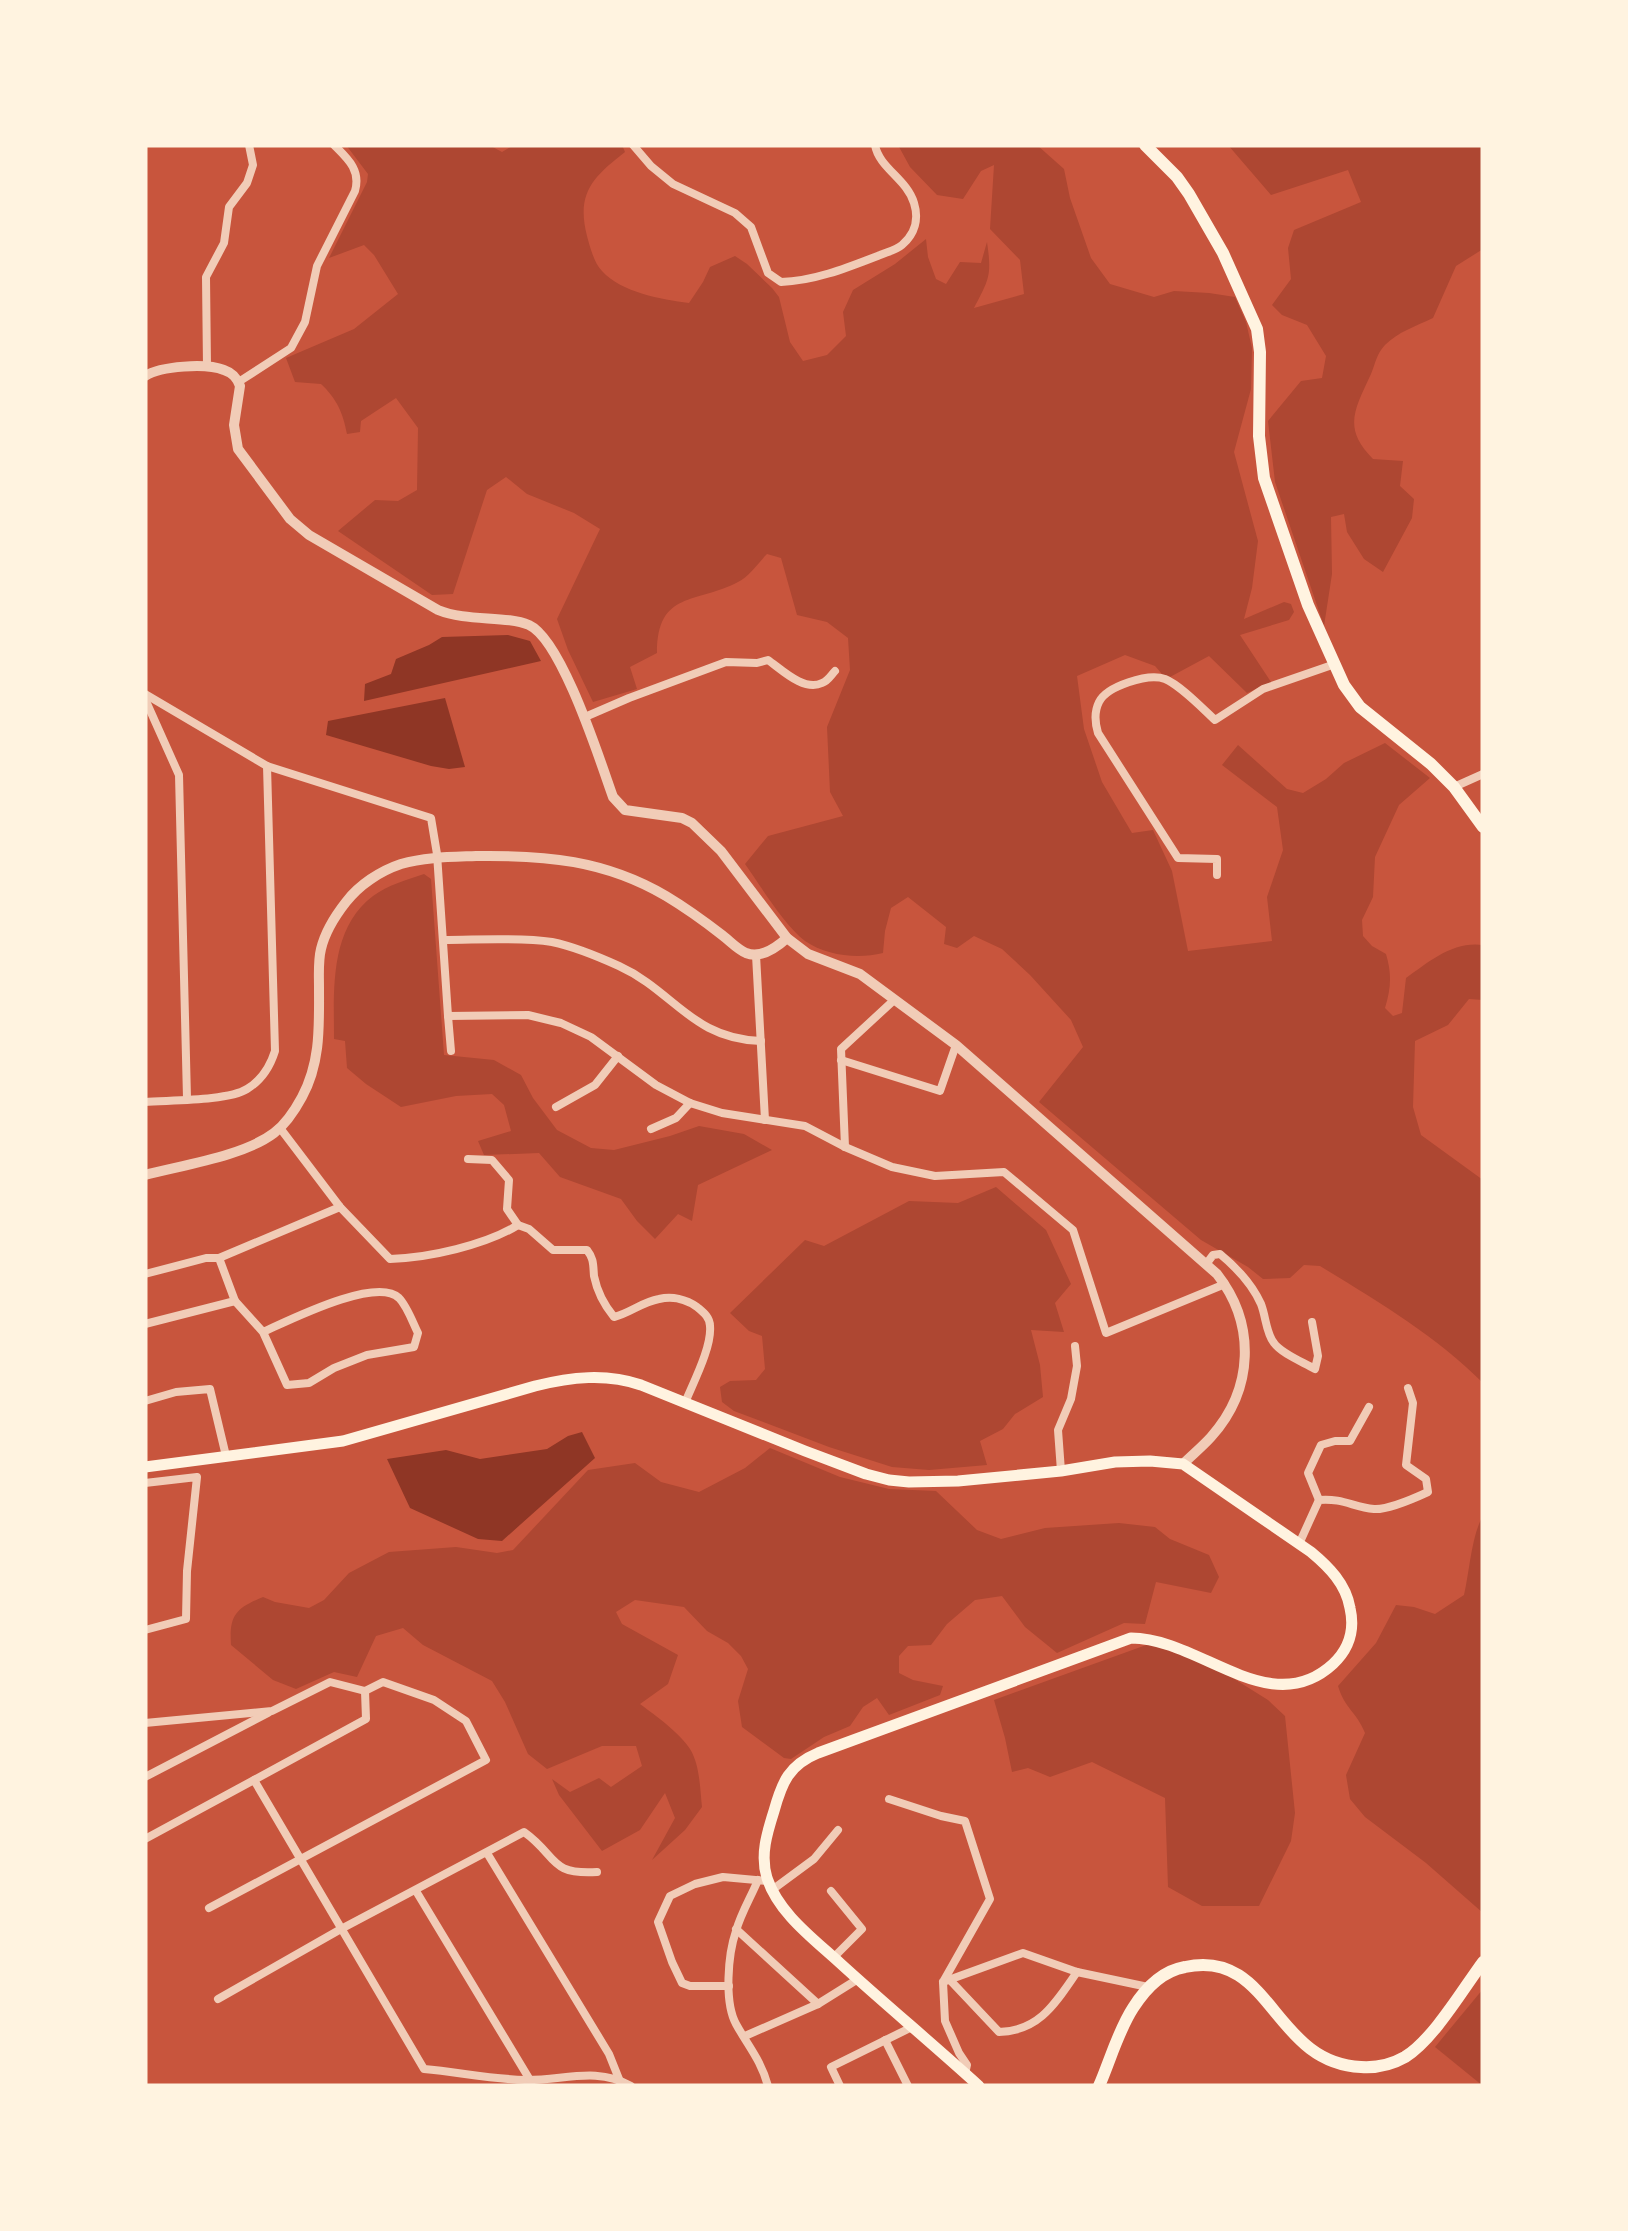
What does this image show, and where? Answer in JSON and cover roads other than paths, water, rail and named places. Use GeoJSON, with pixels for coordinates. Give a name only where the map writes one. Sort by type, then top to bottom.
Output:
{"type":"FeatureCollection","features":[{"type":"Feature","properties":{"kind":"main road"},"geometry":{"type":"LineString","coordinates":[[1144,145],[1189,194],[1223,252],[1257,329],[1259,436],[1264,478],[1308,605],[1344,685],[1360,707],[1454,787],[1483,827]]}},
{"type":"Feature","properties":{"kind":"main road"},"geometry":{"type":"LineString","coordinates":[[145,1467],[343,1441],[560,1380],[603,1377],[626,1380],[890,1480],[958,1480],[1115,1462],[1183,1464],[1300,1544],[1334,1574],[1349,1601],[1352,1622],[1345,1650],[1312,1679],[1271,1685],[1159,1641],[1131,1638],[1005,1682],[793,1766],[764,1843],[766,1884],[795,1920],[834,1957],[979,2086]]}},
{"type":"Feature","properties":{"kind":"main road"},"geometry":{"type":"LineString","coordinates":[[1100,2086],[1130,2012],[1148,1987],[1172,1969],[1202,1963],[1229,1968],[1252,1984],[1304,2046],[1323,2059],[1351,2067],[1380,2067],[1408,2055],[1421,2043],[1483,1962]]}},
{"type":"Feature","properties":{"kind":"street"},"geometry":{"type":"LineString","coordinates":[[208,367],[206,277],[224,243],[229,207],[247,184],[253,165],[248,145]]}},
{"type":"Feature","properties":{"kind":"street"},"geometry":{"type":"LineString","coordinates":[[240,381],[291,348],[306,322],[317,266],[358,180],[352,163],[334,145]]}},
{"type":"Feature","properties":{"kind":"street"},"geometry":{"type":"LineString","coordinates":[[633,145],[674,184],[735,214],[751,227],[768,273],[781,282],[854,265],[900,246],[916,227],[916,207],[909,189],[876,153],[875,145]]}},
{"type":"Feature","properties":{"kind":"street"},"geometry":{"type":"LineString","coordinates":[[145,376],[164,368],[208,367],[223,369],[240,381]]}},
{"type":"Feature","properties":{"kind":"street"},"geometry":{"type":"LineString","coordinates":[[240,381],[234,425],[238,449],[300,528],[438,610],[463,617],[524,623],[538,630],[550,644],[584,718],[613,797],[624,810],[682,818],[692,823],[721,851],[787,938],[808,954],[860,974],[956,1046],[1207,1263],[1235,1303],[1244,1330],[1244,1374],[1236,1397],[1212,1437],[1183,1464]]}},
{"type":"Feature","properties":{"kind":"street"},"geometry":{"type":"LineString","coordinates":[[584,718],[726,662],[768,660],[808,685],[822,683],[836,671]]}},
{"type":"Feature","properties":{"kind":"street"},"geometry":{"type":"LineString","coordinates":[[1217,875],[1217,860],[1178,858],[1098,733],[1094,722],[1098,702],[1105,694],[1152,676],[1167,680],[1215,720],[1262,689],[1335,664]]}},
{"type":"Feature","properties":{"kind":"street"},"geometry":{"type":"LineString","coordinates":[[145,696],[267,766],[431,818],[438,858],[451,1051]]}},
{"type":"Feature","properties":{"kind":"street"},"geometry":{"type":"LineString","coordinates":[[145,696],[179,775],[187,1098]]}},
{"type":"Feature","properties":{"kind":"street"},"geometry":{"type":"LineString","coordinates":[[145,1102],[232,1095],[248,1088],[268,1070],[275,1052],[267,766]]}},
{"type":"Feature","properties":{"kind":"street"},"geometry":{"type":"LineString","coordinates":[[1454,787],[1483,774]]}},
{"type":"Feature","properties":{"kind":"street"},"geometry":{"type":"LineString","coordinates":[[145,1174],[247,1148],[280,1128],[298,1105],[315,1066],[319,963],[328,930],[351,895],[371,878],[398,865],[438,858],[539,856],[601,868],[662,894],[741,950],[756,955],[779,946],[787,938]]}},
{"type":"Feature","properties":{"kind":"street"},"geometry":{"type":"LineString","coordinates":[[443,940],[547,941],[572,946],[635,974],[697,1022],[723,1036],[760,1040]]}},
{"type":"Feature","properties":{"kind":"street"},"geometry":{"type":"LineString","coordinates":[[756,955],[765,1120]]}},
{"type":"Feature","properties":{"kind":"street"},"geometry":{"type":"LineString","coordinates":[[846,1147],[841,1049],[893,1000]]}},
{"type":"Feature","properties":{"kind":"street"},"geometry":{"type":"LineString","coordinates":[[448,1016],[528,1016],[561,1023],[591,1038],[656,1086],[690,1104],[804,1126],[892,1167],[934,1176],[1004,1172],[1072,1230],[1106,1333],[1225,1284]]}},
{"type":"Feature","properties":{"kind":"street"},"geometry":{"type":"LineString","coordinates":[[841,1060],[940,1092],[956,1046]]}},
{"type":"Feature","properties":{"kind":"street"},"geometry":{"type":"LineString","coordinates":[[556,1107],[595,1086],[618,1056]]}},
{"type":"Feature","properties":{"kind":"street"},"geometry":{"type":"LineString","coordinates":[[651,1129],[676,1118],[690,1104]]}},
{"type":"Feature","properties":{"kind":"street"},"geometry":{"type":"LineString","coordinates":[[280,1128],[340,1206],[390,1259],[420,1258],[504,1234],[518,1225]]}},
{"type":"Feature","properties":{"kind":"street"},"geometry":{"type":"LineString","coordinates":[[468,1159],[492,1160],[509,1180],[507,1209],[518,1225],[529,1229],[553,1250],[587,1250],[593,1256],[595,1281],[614,1317],[643,1303],[674,1298],[693,1304],[708,1316],[706,1348],[685,1403]]}},
{"type":"Feature","properties":{"kind":"street"},"geometry":{"type":"LineString","coordinates":[[145,1274],[218,1258],[340,1206]]}},
{"type":"Feature","properties":{"kind":"street"},"geometry":{"type":"LineString","coordinates":[[1207,1263],[1213,1255],[1220,1254],[1235,1267],[1262,1306],[1275,1346],[1315,1369],[1318,1356],[1312,1322]]}},
{"type":"Feature","properties":{"kind":"street"},"geometry":{"type":"LineString","coordinates":[[218,1258],[235,1301],[263,1332],[287,1385],[309,1383],[367,1355],[414,1347],[418,1333],[399,1298],[387,1292],[345,1298],[263,1332]]}},
{"type":"Feature","properties":{"kind":"street"},"geometry":{"type":"LineString","coordinates":[[145,1324],[235,1301]]}},
{"type":"Feature","properties":{"kind":"street"},"geometry":{"type":"LineString","coordinates":[[1061,1471],[1058,1430],[1071,1399],[1078,1366],[1075,1346]]}},
{"type":"Feature","properties":{"kind":"street"},"geometry":{"type":"LineString","coordinates":[[1319,1500],[1336,1498],[1370,1509],[1385,1509],[1428,1492],[1426,1479],[1406,1465],[1413,1402],[1408,1388]]}},
{"type":"Feature","properties":{"kind":"street"},"geometry":{"type":"LineString","coordinates":[[145,1400],[176,1392],[210,1390],[226,1456]]}},
{"type":"Feature","properties":{"kind":"street"},"geometry":{"type":"LineString","coordinates":[[1300,1544],[1319,1500],[1308,1473],[1321,1445],[1350,1441],[1369,1407]]}},
{"type":"Feature","properties":{"kind":"street"},"geometry":{"type":"LineString","coordinates":[[145,1483],[197,1477],[186,1620],[145,1630]]}},
{"type":"Feature","properties":{"kind":"street"},"geometry":{"type":"LineString","coordinates":[[145,1777],[330,1682],[365,1691],[383,1682],[434,1700],[466,1722],[486,1760],[208,1908]]}},
{"type":"Feature","properties":{"kind":"street"},"geometry":{"type":"LineString","coordinates":[[145,1839],[366,1719],[365,1691]]}},
{"type":"Feature","properties":{"kind":"street"},"geometry":{"type":"LineString","coordinates":[[145,1723],[272,1711]]}},
{"type":"Feature","properties":{"kind":"street"},"geometry":{"type":"LineString","coordinates":[[254,1780],[424,2068],[531,2080],[590,2074],[619,2079],[631,2086]]}},
{"type":"Feature","properties":{"kind":"street"},"geometry":{"type":"LineString","coordinates":[[889,1799],[965,1821],[990,1899],[946,1980],[944,2020],[967,2065],[965,2074]]}},
{"type":"Feature","properties":{"kind":"street"},"geometry":{"type":"LineString","coordinates":[[768,2086],[760,2061],[732,2012],[730,1960],[736,1929],[766,1884],[814,1859],[838,1830]]}},
{"type":"Feature","properties":{"kind":"street"},"geometry":{"type":"LineString","coordinates":[[218,1999],[524,1832],[540,1844],[554,1865],[574,1874],[597,1872]]}},
{"type":"Feature","properties":{"kind":"street"},"geometry":{"type":"LineString","coordinates":[[487,1853],[609,2054],[619,2079]]}},
{"type":"Feature","properties":{"kind":"street"},"geometry":{"type":"LineString","coordinates":[[729,1986],[682,1983],[658,1922],[670,1896],[695,1884],[722,1877],[766,1884]]}},
{"type":"Feature","properties":{"kind":"street"},"geometry":{"type":"LineString","coordinates":[[416,1891],[531,2080]]}},
{"type":"Feature","properties":{"kind":"street"},"geometry":{"type":"LineString","coordinates":[[831,1891],[862,1930],[834,1957]]}},
{"type":"Feature","properties":{"kind":"street"},"geometry":{"type":"LineString","coordinates":[[736,1929],[818,2004]]}},
{"type":"Feature","properties":{"kind":"street"},"geometry":{"type":"LineString","coordinates":[[946,1980],[1023,1953],[1077,1972],[1148,1987]]}},
{"type":"Feature","properties":{"kind":"street"},"geometry":{"type":"LineString","coordinates":[[946,1980],[999,2032],[1011,2032],[1046,2015],[1077,1972]]}},
{"type":"Feature","properties":{"kind":"street"},"geometry":{"type":"LineString","coordinates":[[745,2036],[818,2004],[858,1979]]}},
{"type":"Feature","properties":{"kind":"street"},"geometry":{"type":"LineString","coordinates":[[840,2086],[831,2067],[912,2027]]}},
{"type":"Feature","properties":{"kind":"street"},"geometry":{"type":"LineString","coordinates":[[885,2040],[908,2086]]}}]}
